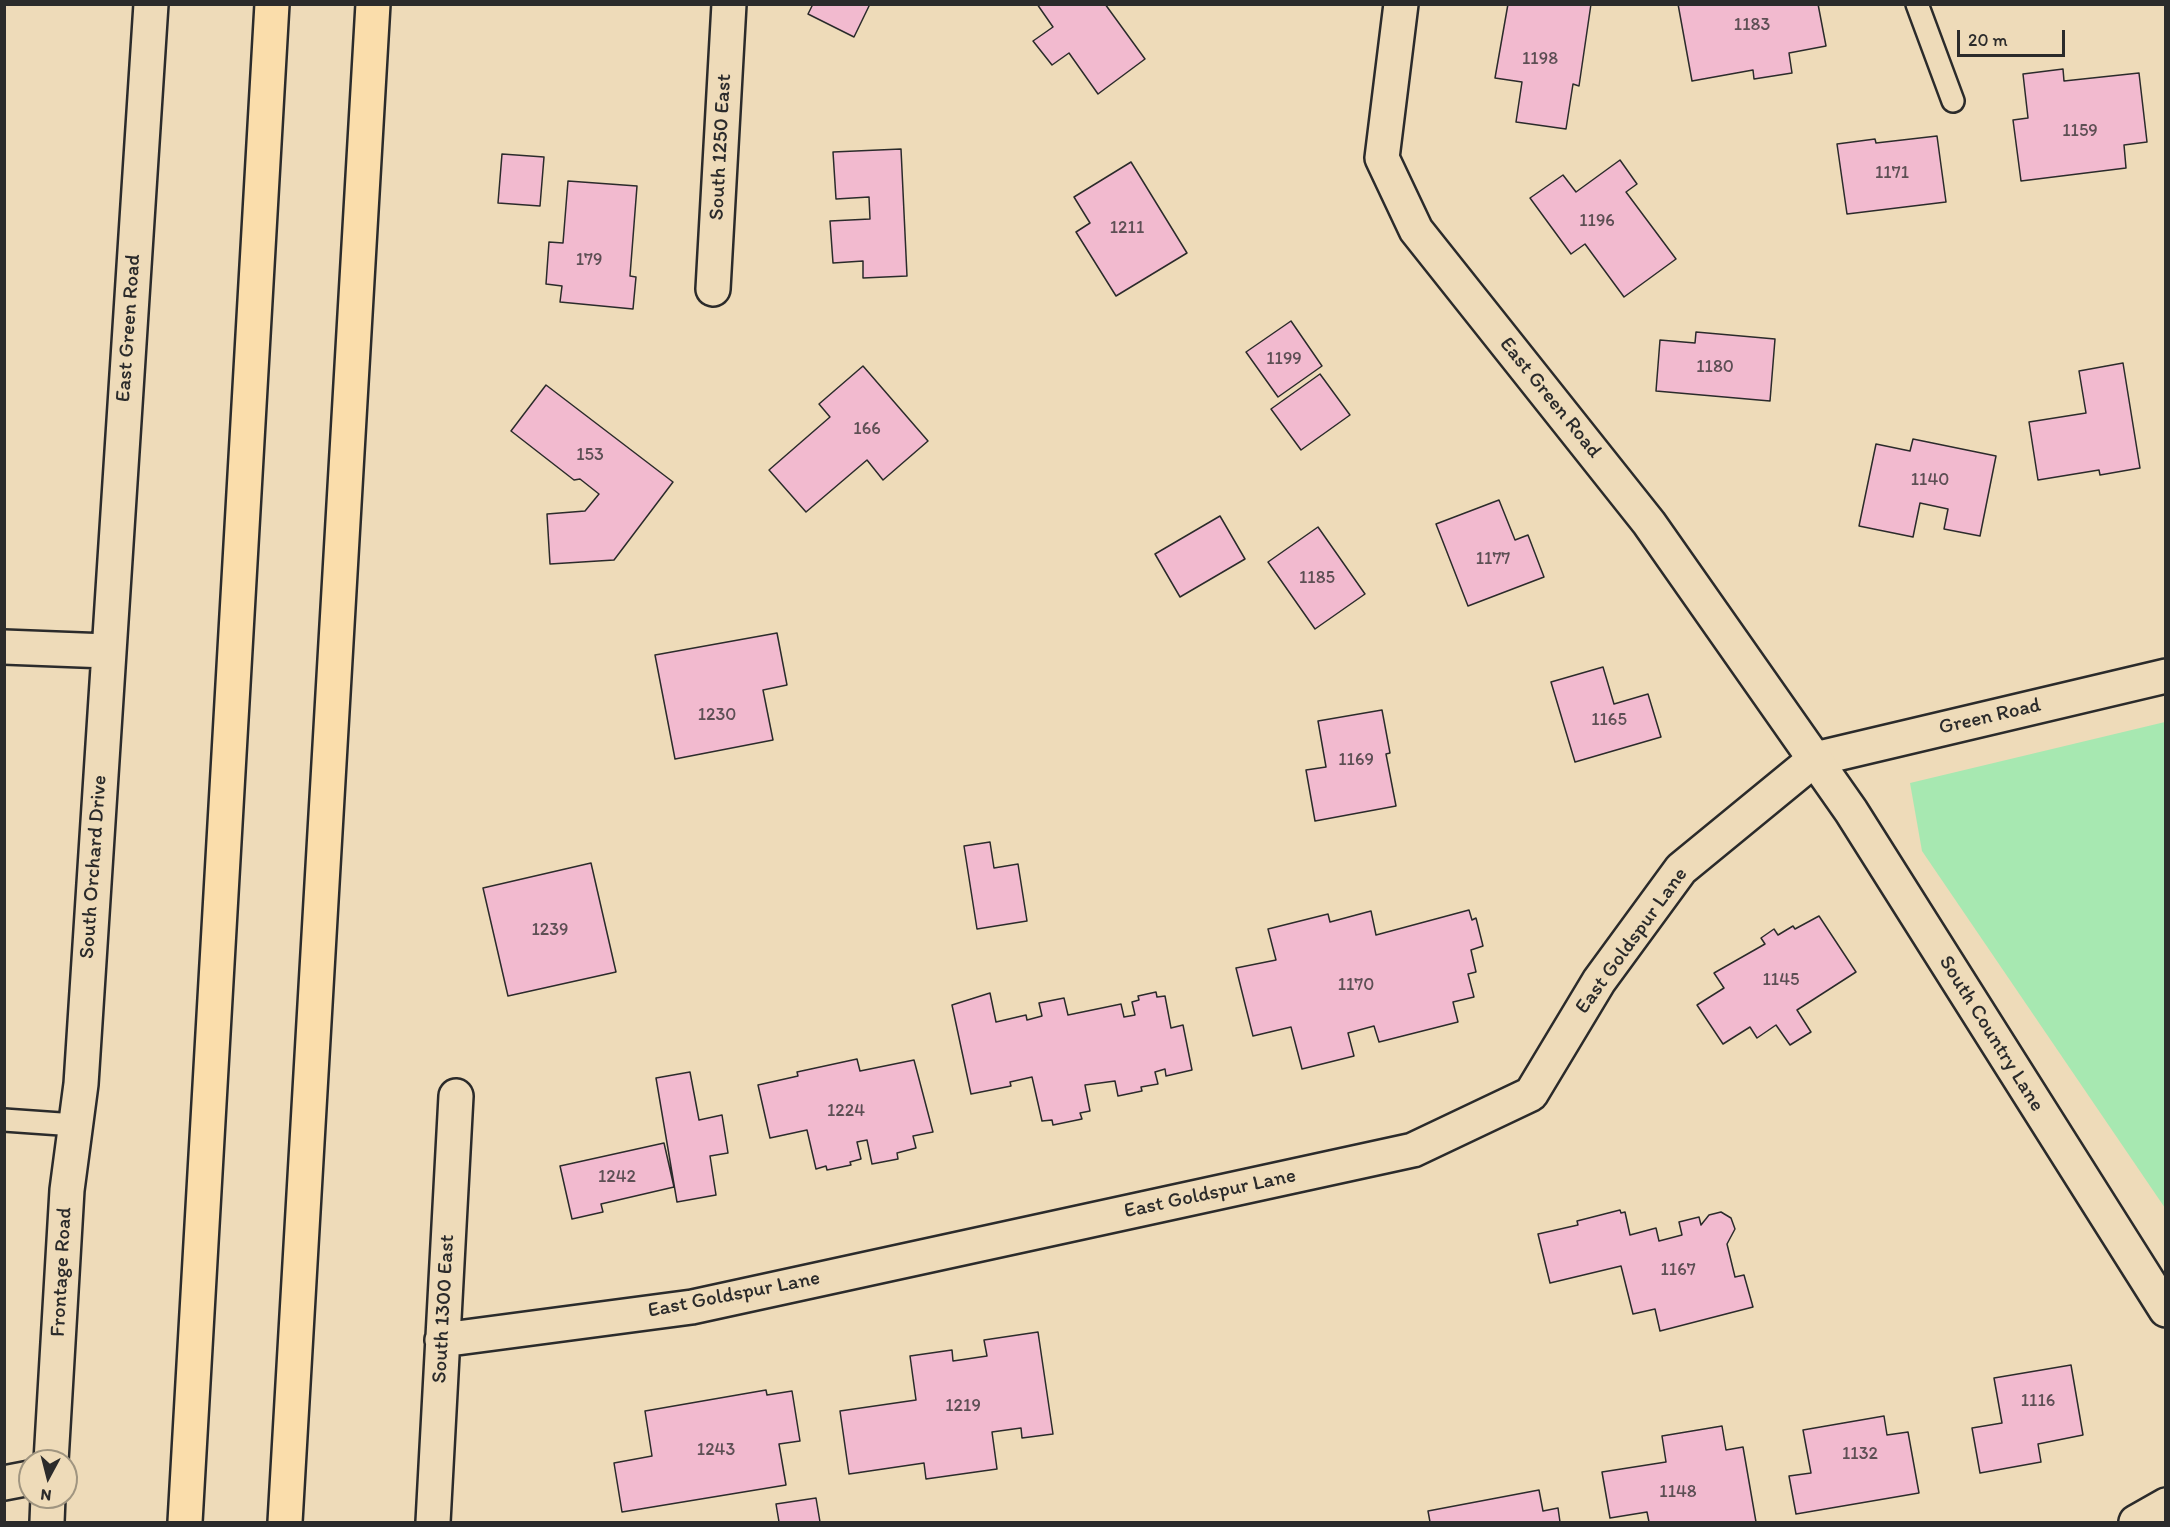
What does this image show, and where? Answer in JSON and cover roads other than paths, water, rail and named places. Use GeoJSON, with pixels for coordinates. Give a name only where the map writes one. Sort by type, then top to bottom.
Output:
{"type":"FeatureCollection","features":[{"type":"Feature","properties":{"kind":"highway"},"geometry":{"type":"LineString","coordinates":[[185,1522],[272,4]]}},
{"type":"Feature","properties":{"kind":"highway"},"geometry":{"type":"LineString","coordinates":[[285,1522],[373,4]]}},
{"type":"Feature","properties":{"kind":"street","name":"East Green Road"},"geometry":{"type":"LineString","coordinates":[[107,651],[151,4]]}},
{"type":"Feature","properties":{"kind":"street","name":"South 1250 East"},"geometry":{"type":"LineString","coordinates":[[713,289],[729,4]]}},
{"type":"Feature","properties":{"kind":"street","name":"East Green Road"},"geometry":{"type":"LineString","coordinates":[[1401,4],[1382,158],[1416,230],[1649,523],[1815,759]]}},
{"type":"Feature","properties":{"kind":"street"},"geometry":{"type":"LineString","coordinates":[[4,647],[107,651]]}},
{"type":"Feature","properties":{"kind":"street","name":"South Orchard Drive"},"geometry":{"type":"LineString","coordinates":[[81,1084],[107,651]]}},
{"type":"Feature","properties":{"kind":"street","name":"Green Road"},"geometry":{"type":"LineString","coordinates":[[1815,759],[2166,676]]}},
{"type":"Feature","properties":{"kind":"street","name":"South Country Lane"},"geometry":{"type":"LineString","coordinates":[[1815,759],[1858,821],[2166,1310]]}},
{"type":"Feature","properties":{"kind":"street","name":"East Goldspur Lane"},"geometry":{"type":"LineString","coordinates":[[442,1340],[692,1307],[1413,1150],[1531,1094],[1599,981],[1681,869],[1815,759]]}},
{"type":"Feature","properties":{"kind":"street","name":"Frontage Road"},"geometry":{"type":"LineString","coordinates":[[52,1449],[67,1190],[81,1084]]}},
{"type":"Feature","properties":{"kind":"street","name":"South 1300 East"},"geometry":{"type":"LineString","coordinates":[[433,1522],[456,1096]]}},
{"type":"Feature","properties":{"kind":"street"},"geometry":{"type":"LineString","coordinates":[[2136,1522],[2166,1505]]}},
{"type":"Feature","properties":{"kind":"lane"},"geometry":{"type":"LineString","coordinates":[[1917,4],[1953,101]]}},
{"type":"Feature","properties":{"kind":"lane"},"geometry":{"type":"LineString","coordinates":[[4,1120],[75,1125]]}}]}
